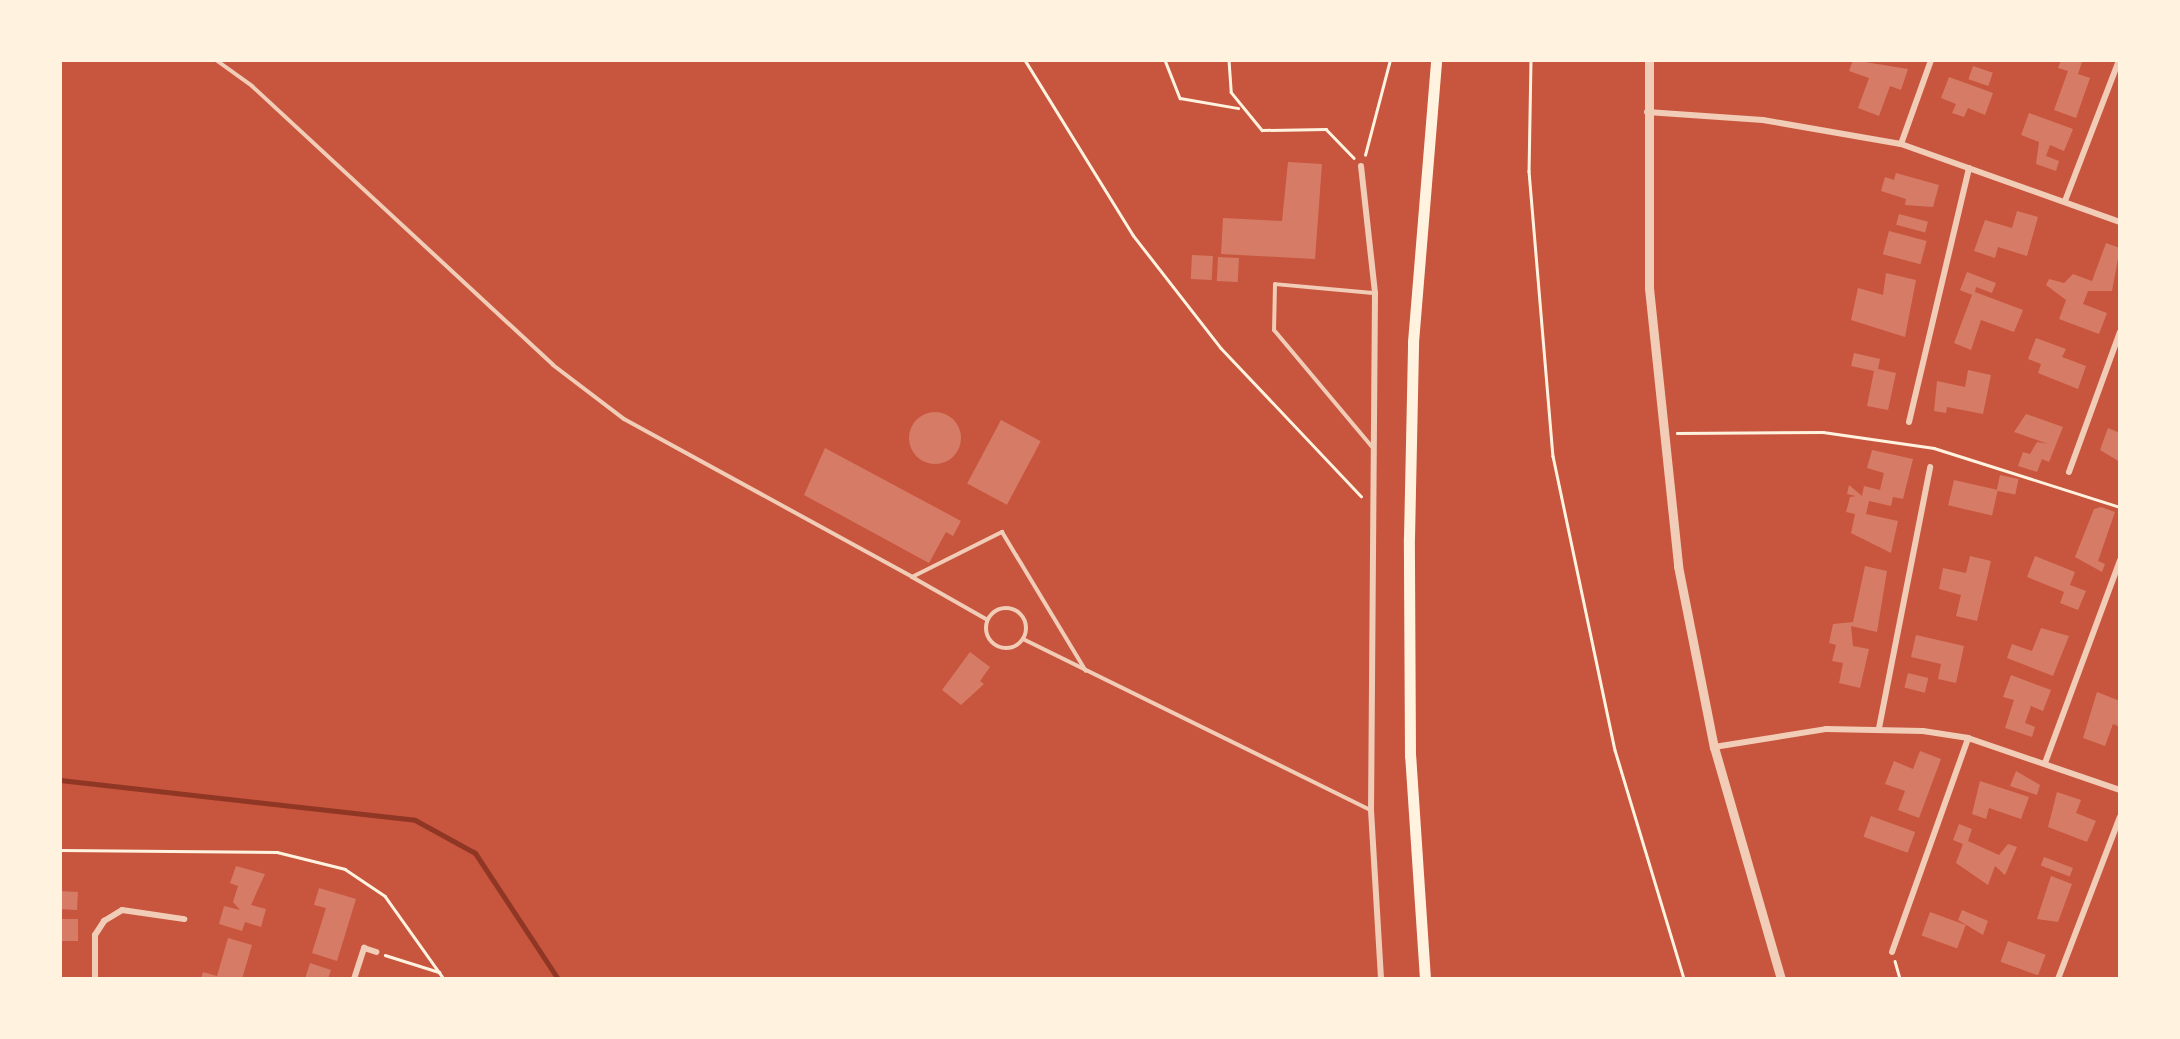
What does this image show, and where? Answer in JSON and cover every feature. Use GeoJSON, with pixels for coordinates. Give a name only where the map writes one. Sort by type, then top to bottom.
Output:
{"type":"FeatureCollection","features":[{"type":"Feature","properties":{"kind":"highway"},"geometry":{"type":"LineString","coordinates":[[1424,979],[1410,756],[1409,538],[1413,342],[1436,60]]}},
{"type":"Feature","properties":{"kind":"street"},"geometry":{"type":"LineString","coordinates":[[1650,60],[1646,112],[1649,288],[1660,434],[1714,746],[1782,979]]}},
{"type":"Feature","properties":{"kind":"street"},"geometry":{"type":"LineString","coordinates":[[1901,144],[1932,60]]}},
{"type":"Feature","properties":{"kind":"street"},"geometry":{"type":"LineString","coordinates":[[2065,201],[2118,60]]}},
{"type":"Feature","properties":{"kind":"street"},"geometry":{"type":"LineString","coordinates":[[1646,112],[1763,120],[1901,144],[2120,222]]}},
{"type":"Feature","properties":{"kind":"street"},"geometry":{"type":"LineString","coordinates":[[1360,166],[1375,293],[1370,810],[1381,979]]}},
{"type":"Feature","properties":{"kind":"street"},"geometry":{"type":"LineString","coordinates":[[1909,422],[1969,168]]}},
{"type":"Feature","properties":{"kind":"street"},"geometry":{"type":"LineString","coordinates":[[2069,472],[2120,332]]}},
{"type":"Feature","properties":{"kind":"street"},"geometry":{"type":"LineString","coordinates":[[1879,728],[1930,468]]}},
{"type":"Feature","properties":{"kind":"street"},"geometry":{"type":"LineString","coordinates":[[2045,763],[2120,560]]}},
{"type":"Feature","properties":{"kind":"street"},"geometry":{"type":"LineString","coordinates":[[1714,746],[1778,733],[1879,728],[1968,738],[2120,790]]}},
{"type":"Feature","properties":{"kind":"street"},"geometry":{"type":"LineString","coordinates":[[1892,952],[1968,738]]}},
{"type":"Feature","properties":{"kind":"street"},"geometry":{"type":"LineString","coordinates":[[2058,979],[2120,816]]}},
{"type":"Feature","properties":{"kind":"street"},"geometry":{"type":"LineString","coordinates":[[95,979],[95,936],[104,921],[122,910],[184,919]]}},
{"type":"Feature","properties":{"kind":"street"},"geometry":{"type":"LineString","coordinates":[[354,979],[364,948],[376,952]]}},
{"type":"Feature","properties":{"kind":"lane"},"geometry":{"type":"LineString","coordinates":[[216,60],[252,86],[553,366],[624,419],[987,619],[996,646],[1023,639],[1370,810]]}},
{"type":"Feature","properties":{"kind":"lane"},"geometry":{"type":"LineString","coordinates":[[1374,449],[1274,330],[1275,284],[1375,293]]}},
{"type":"Feature","properties":{"kind":"lane"},"geometry":{"type":"LineString","coordinates":[[912,577],[1002,532],[1086,670]]}},
{"type":"Feature","properties":{"kind":"lane"},"geometry":{"type":"LineString","coordinates":[[987,619],[994,610],[1016,609],[1027,628],[1023,639]]}},
{"type":"Feature","properties":{"kind":"path"},"geometry":{"type":"LineString","coordinates":[[1024,60],[1132,235],[1222,348],[1373,508]]}},
{"type":"Feature","properties":{"kind":"path"},"geometry":{"type":"LineString","coordinates":[[1165,60],[1180,98],[1239,108],[1269,132],[1326,129],[1360,166],[1380,120],[1390,60]]}},
{"type":"Feature","properties":{"kind":"path"},"geometry":{"type":"LineString","coordinates":[[1229,60],[1239,108]]}},
{"type":"Feature","properties":{"kind":"path"},"geometry":{"type":"LineString","coordinates":[[1531,60],[1530,189],[1552,456],[1579,604],[1615,750],[1684,979]]}},
{"type":"Feature","properties":{"kind":"path"},"geometry":{"type":"LineString","coordinates":[[1660,434],[1772,430],[1934,448],[2120,508]]}},
{"type":"Feature","properties":{"kind":"path"},"geometry":{"type":"LineString","coordinates":[[60,850],[278,852],[345,869],[385,896],[444,979]]}},
{"type":"Feature","properties":{"kind":"path"},"geometry":{"type":"LineString","coordinates":[[376,952],[441,972]]}},
{"type":"Feature","properties":{"kind":"path"},"geometry":{"type":"LineString","coordinates":[[1892,952],[1900,979]]}},
{"type":"Feature","properties":{"kind":"building"},"geometry":{"type":"Polygon","coordinates":[[[1853,60],[1908,69],[1901,90],[1890,86],[1879,116],[1858,108],[1869,78],[1849,71],[1853,60]]]}},
{"type":"Feature","properties":{"kind":"building"},"geometry":{"type":"Polygon","coordinates":[[[2061,60],[2082,62],[2078,74],[2090,78],[2076,118],[2054,110],[2068,71],[2058,68],[2061,60]]]}},
{"type":"Feature","properties":{"kind":"building"},"geometry":{"type":"Polygon","coordinates":[[[1973,66],[1993,73],[1988,86],[1968,79],[1973,66]]]}},
{"type":"Feature","properties":{"kind":"building"},"geometry":{"type":"Polygon","coordinates":[[[1949,77],[1993,93],[1985,115],[1968,108],[1964,117],[1952,113],[1956,104],[1941,98],[1949,77]]]}},
{"type":"Feature","properties":{"kind":"building"},"geometry":{"type":"Polygon","coordinates":[[[2029,113],[2073,129],[2064,151],[2050,145],[2046,156],[2059,161],[2056,171],[2036,164],[2039,142],[2021,135],[2029,113]]]}},
{"type":"Feature","properties":{"kind":"building"},"geometry":{"type":"Polygon","coordinates":[[[1288,162],[1322,164],[1315,259],[1221,254],[1223,218],[1282,221],[1288,162]]]}},
{"type":"Feature","properties":{"kind":"building"},"geometry":{"type":"Polygon","coordinates":[[[1896,173],[1939,185],[1933,207],[1905,205],[1906,199],[1881,191],[1885,177],[1894,180],[1896,173]]]}},
{"type":"Feature","properties":{"kind":"building"},"geometry":{"type":"Polygon","coordinates":[[[2017,211],[2038,217],[2027,256],[1998,247],[1995,258],[1974,251],[1985,220],[2012,228],[2017,211]]]}},
{"type":"Feature","properties":{"kind":"building"},"geometry":{"type":"Polygon","coordinates":[[[1899,214],[1928,222],[1925,232],[1896,225],[1899,214]]]}},
{"type":"Feature","properties":{"kind":"building"},"geometry":{"type":"Polygon","coordinates":[[[1889,231],[1927,241],[1920,264],[1883,254],[1889,231]]]}},
{"type":"Feature","properties":{"kind":"building"},"geometry":{"type":"Polygon","coordinates":[[[2106,243],[2120,248],[2112,291],[2088,291],[2083,304],[2107,313],[2099,334],[2059,319],[2066,300],[2046,285],[2049,279],[2064,283],[2073,274],[2092,281],[2106,243]]]}},
{"type":"Feature","properties":{"kind":"building"},"geometry":{"type":"Polygon","coordinates":[[[1192,255],[1213,256],[1212,280],[1191,279],[1192,255]]]}},
{"type":"Feature","properties":{"kind":"building"},"geometry":{"type":"Polygon","coordinates":[[[1218,257],[1239,258],[1238,282],[1217,281],[1218,257]]]}},
{"type":"Feature","properties":{"kind":"building"},"geometry":{"type":"Polygon","coordinates":[[[1967,272],[1996,283],[1992,293],[1976,287],[1975,292],[2023,310],[2014,332],[1981,320],[1971,350],[1954,343],[1972,295],[1960,290],[1967,272]]]}},
{"type":"Feature","properties":{"kind":"building"},"geometry":{"type":"Polygon","coordinates":[[[1886,273],[1916,280],[1905,337],[1851,320],[1858,288],[1883,295],[1886,273]]]}},
{"type":"Feature","properties":{"kind":"building"},"geometry":{"type":"Polygon","coordinates":[[[2036,338],[2066,349],[2062,357],[2086,366],[2078,389],[2038,373],[2041,364],[2028,359],[2036,338]]]}},
{"type":"Feature","properties":{"kind":"building"},"geometry":{"type":"Polygon","coordinates":[[[1854,353],[1880,359],[1878,369],[1896,373],[1888,410],[1867,406],[1874,371],[1851,366],[1854,353]]]}},
{"type":"Feature","properties":{"kind":"building"},"geometry":{"type":"Polygon","coordinates":[[[1968,370],[1991,375],[1983,414],[1947,407],[1946,413],[1934,411],[1937,381],[1965,387],[1968,370]]]}},
{"type":"Feature","properties":{"kind":"building"},"geometry":{"type":"Polygon","coordinates":[[[935,412],[953,420],[961,438],[953,456],[935,464],[917,456],[909,438],[917,420],[935,412]]]}},
{"type":"Feature","properties":{"kind":"building"},"geometry":{"type":"Polygon","coordinates":[[[2026,414],[2063,427],[2049,462],[2042,459],[2037,472],[2018,466],[2023,452],[2030,454],[2037,442],[2048,444],[2014,432],[2026,414]]]}},
{"type":"Feature","properties":{"kind":"building"},"geometry":{"type":"Polygon","coordinates":[[[1001,420],[1041,441],[1007,505],[967,484],[1001,420]]]}},
{"type":"Feature","properties":{"kind":"building"},"geometry":{"type":"Polygon","coordinates":[[[2108,428],[2120,433],[2120,462],[2100,450],[2108,428]]]}},
{"type":"Feature","properties":{"kind":"building"},"geometry":{"type":"Polygon","coordinates":[[[825,448],[961,521],[953,536],[946,532],[929,563],[804,495],[825,448]]]}},
{"type":"Feature","properties":{"kind":"building"},"geometry":{"type":"Polygon","coordinates":[[[1872,450],[1913,459],[1903,499],[1893,497],[1891,506],[1869,501],[1866,514],[1898,521],[1891,553],[1851,533],[1855,514],[1846,512],[1850,497],[1856,496],[1847,494],[1849,485],[1862,496],[1864,486],[1880,490],[1884,473],[1867,468],[1872,450]]]}},
{"type":"Feature","properties":{"kind":"building"},"geometry":{"type":"Polygon","coordinates":[[[2000,475],[2019,479],[2015,495],[1997,491],[2000,475]]]}},
{"type":"Feature","properties":{"kind":"building"},"geometry":{"type":"Polygon","coordinates":[[[1954,480],[1998,490],[1992,515],[1948,505],[1954,480]]]}},
{"type":"Feature","properties":{"kind":"building"},"geometry":{"type":"Polygon","coordinates":[[[2094,509],[2115,512],[2098,561],[2105,564],[2102,572],[2075,557],[2094,509]]]}},
{"type":"Feature","properties":{"kind":"building"},"geometry":{"type":"Polygon","coordinates":[[[1970,556],[1991,561],[1977,621],[1956,616],[1961,595],[1939,589],[1943,568],[1966,573],[1970,556]]]}},
{"type":"Feature","properties":{"kind":"building"},"geometry":{"type":"Polygon","coordinates":[[[2035,556],[2075,572],[2070,585],[2086,591],[2078,610],[2060,603],[2064,592],[2027,577],[2035,556]]]}},
{"type":"Feature","properties":{"kind":"building"},"geometry":{"type":"Polygon","coordinates":[[[1865,566],[1887,571],[1877,632],[1851,626],[1853,646],[1869,649],[1860,688],[1839,683],[1843,663],[1832,661],[1836,645],[1829,643],[1833,624],[1853,622],[1865,566]]]}},
{"type":"Feature","properties":{"kind":"building"},"geometry":{"type":"Polygon","coordinates":[[[2041,628],[2069,636],[2053,676],[2007,658],[2012,644],[2032,651],[2041,628]]]}},
{"type":"Feature","properties":{"kind":"building"},"geometry":{"type":"Polygon","coordinates":[[[1916,635],[1964,646],[1956,683],[1938,679],[1941,664],[1911,657],[1916,635]]]}},
{"type":"Feature","properties":{"kind":"building"},"geometry":{"type":"Polygon","coordinates":[[[970,652],[990,667],[980,681],[984,684],[961,705],[942,690],[970,652]]]}},
{"type":"Feature","properties":{"kind":"building"},"geometry":{"type":"Polygon","coordinates":[[[1908,673],[1928,678],[1925,693],[1904,688],[1908,673]]]}},
{"type":"Feature","properties":{"kind":"building"},"geometry":{"type":"Polygon","coordinates":[[[2011,675],[2051,690],[2043,711],[2031,706],[2025,723],[2035,727],[2032,737],[2005,728],[2014,700],[2003,697],[2011,675]]]}},
{"type":"Feature","properties":{"kind":"building"},"geometry":{"type":"Polygon","coordinates":[[[2097,692],[2120,701],[2120,727],[2113,724],[2105,746],[2083,738],[2097,692]]]}},
{"type":"Feature","properties":{"kind":"building"},"geometry":{"type":"Polygon","coordinates":[[[1920,751],[1941,759],[1919,818],[1898,810],[1905,791],[1885,784],[1894,761],[1913,769],[1920,751]]]}},
{"type":"Feature","properties":{"kind":"building"},"geometry":{"type":"Polygon","coordinates":[[[2016,771],[2040,785],[2037,795],[2010,786],[2016,771]]]}},
{"type":"Feature","properties":{"kind":"building"},"geometry":{"type":"Polygon","coordinates":[[[1980,781],[2029,797],[2021,819],[1989,808],[1986,819],[1972,814],[1980,781]]]}},
{"type":"Feature","properties":{"kind":"building"},"geometry":{"type":"Polygon","coordinates":[[[2057,792],[2081,800],[2076,813],[2096,821],[2087,842],[2048,827],[2057,792]]]}},
{"type":"Feature","properties":{"kind":"building"},"geometry":{"type":"Polygon","coordinates":[[[1871,816],[1915,832],[1908,853],[1863,837],[1871,816]]]}},
{"type":"Feature","properties":{"kind":"building"},"geometry":{"type":"Polygon","coordinates":[[[1959,824],[1972,829],[1968,841],[1999,855],[2008,844],[2017,847],[2005,875],[1995,866],[1988,885],[1956,863],[1963,844],[1953,840],[1959,824]]]}},
{"type":"Feature","properties":{"kind":"building"},"geometry":{"type":"Polygon","coordinates":[[[2044,857],[2073,868],[2070,877],[2041,865],[2044,857]]]}},
{"type":"Feature","properties":{"kind":"building"},"geometry":{"type":"Polygon","coordinates":[[[236,866],[265,874],[251,905],[266,909],[261,927],[245,922],[242,931],[219,924],[224,906],[240,910],[233,902],[238,886],[230,883],[236,866]]]}},
{"type":"Feature","properties":{"kind":"building"},"geometry":{"type":"Polygon","coordinates":[[[2051,876],[2072,884],[2058,922],[2037,919],[2051,876]]]}},
{"type":"Feature","properties":{"kind":"building"},"geometry":{"type":"Polygon","coordinates":[[[319,888],[356,899],[337,961],[312,953],[326,908],[314,905],[319,888]]]}},
{"type":"Feature","properties":{"kind":"building"},"geometry":{"type":"Polygon","coordinates":[[[60,891],[78,892],[77,910],[60,909],[60,891]]]}},
{"type":"Feature","properties":{"kind":"building"},"geometry":{"type":"Polygon","coordinates":[[[1962,910],[1988,921],[1983,935],[1958,920],[1962,910]]]}},
{"type":"Feature","properties":{"kind":"building"},"geometry":{"type":"Polygon","coordinates":[[[1930,912],[1966,925],[1957,948],[1921,935],[1930,912]]]}},
{"type":"Feature","properties":{"kind":"building"},"geometry":{"type":"Polygon","coordinates":[[[60,919],[78,919],[78,941],[60,941],[60,919]]]}},
{"type":"Feature","properties":{"kind":"building"},"geometry":{"type":"Polygon","coordinates":[[[228,938],[252,945],[242,979],[201,979],[203,972],[217,976],[228,938]]]}},
{"type":"Feature","properties":{"kind":"building"},"geometry":{"type":"Polygon","coordinates":[[[2008,941],[2046,955],[2038,975],[2000,962],[2008,941]]]}},
{"type":"Feature","properties":{"kind":"building"},"geometry":{"type":"Polygon","coordinates":[[[310,963],[331,970],[328,979],[305,979],[310,963]]]}},
{"type":"Feature","properties":{"kind":"waterway"},"geometry":{"type":"LineString","coordinates":[[60,780],[415,820],[475,853],[558,979]]}}]}
